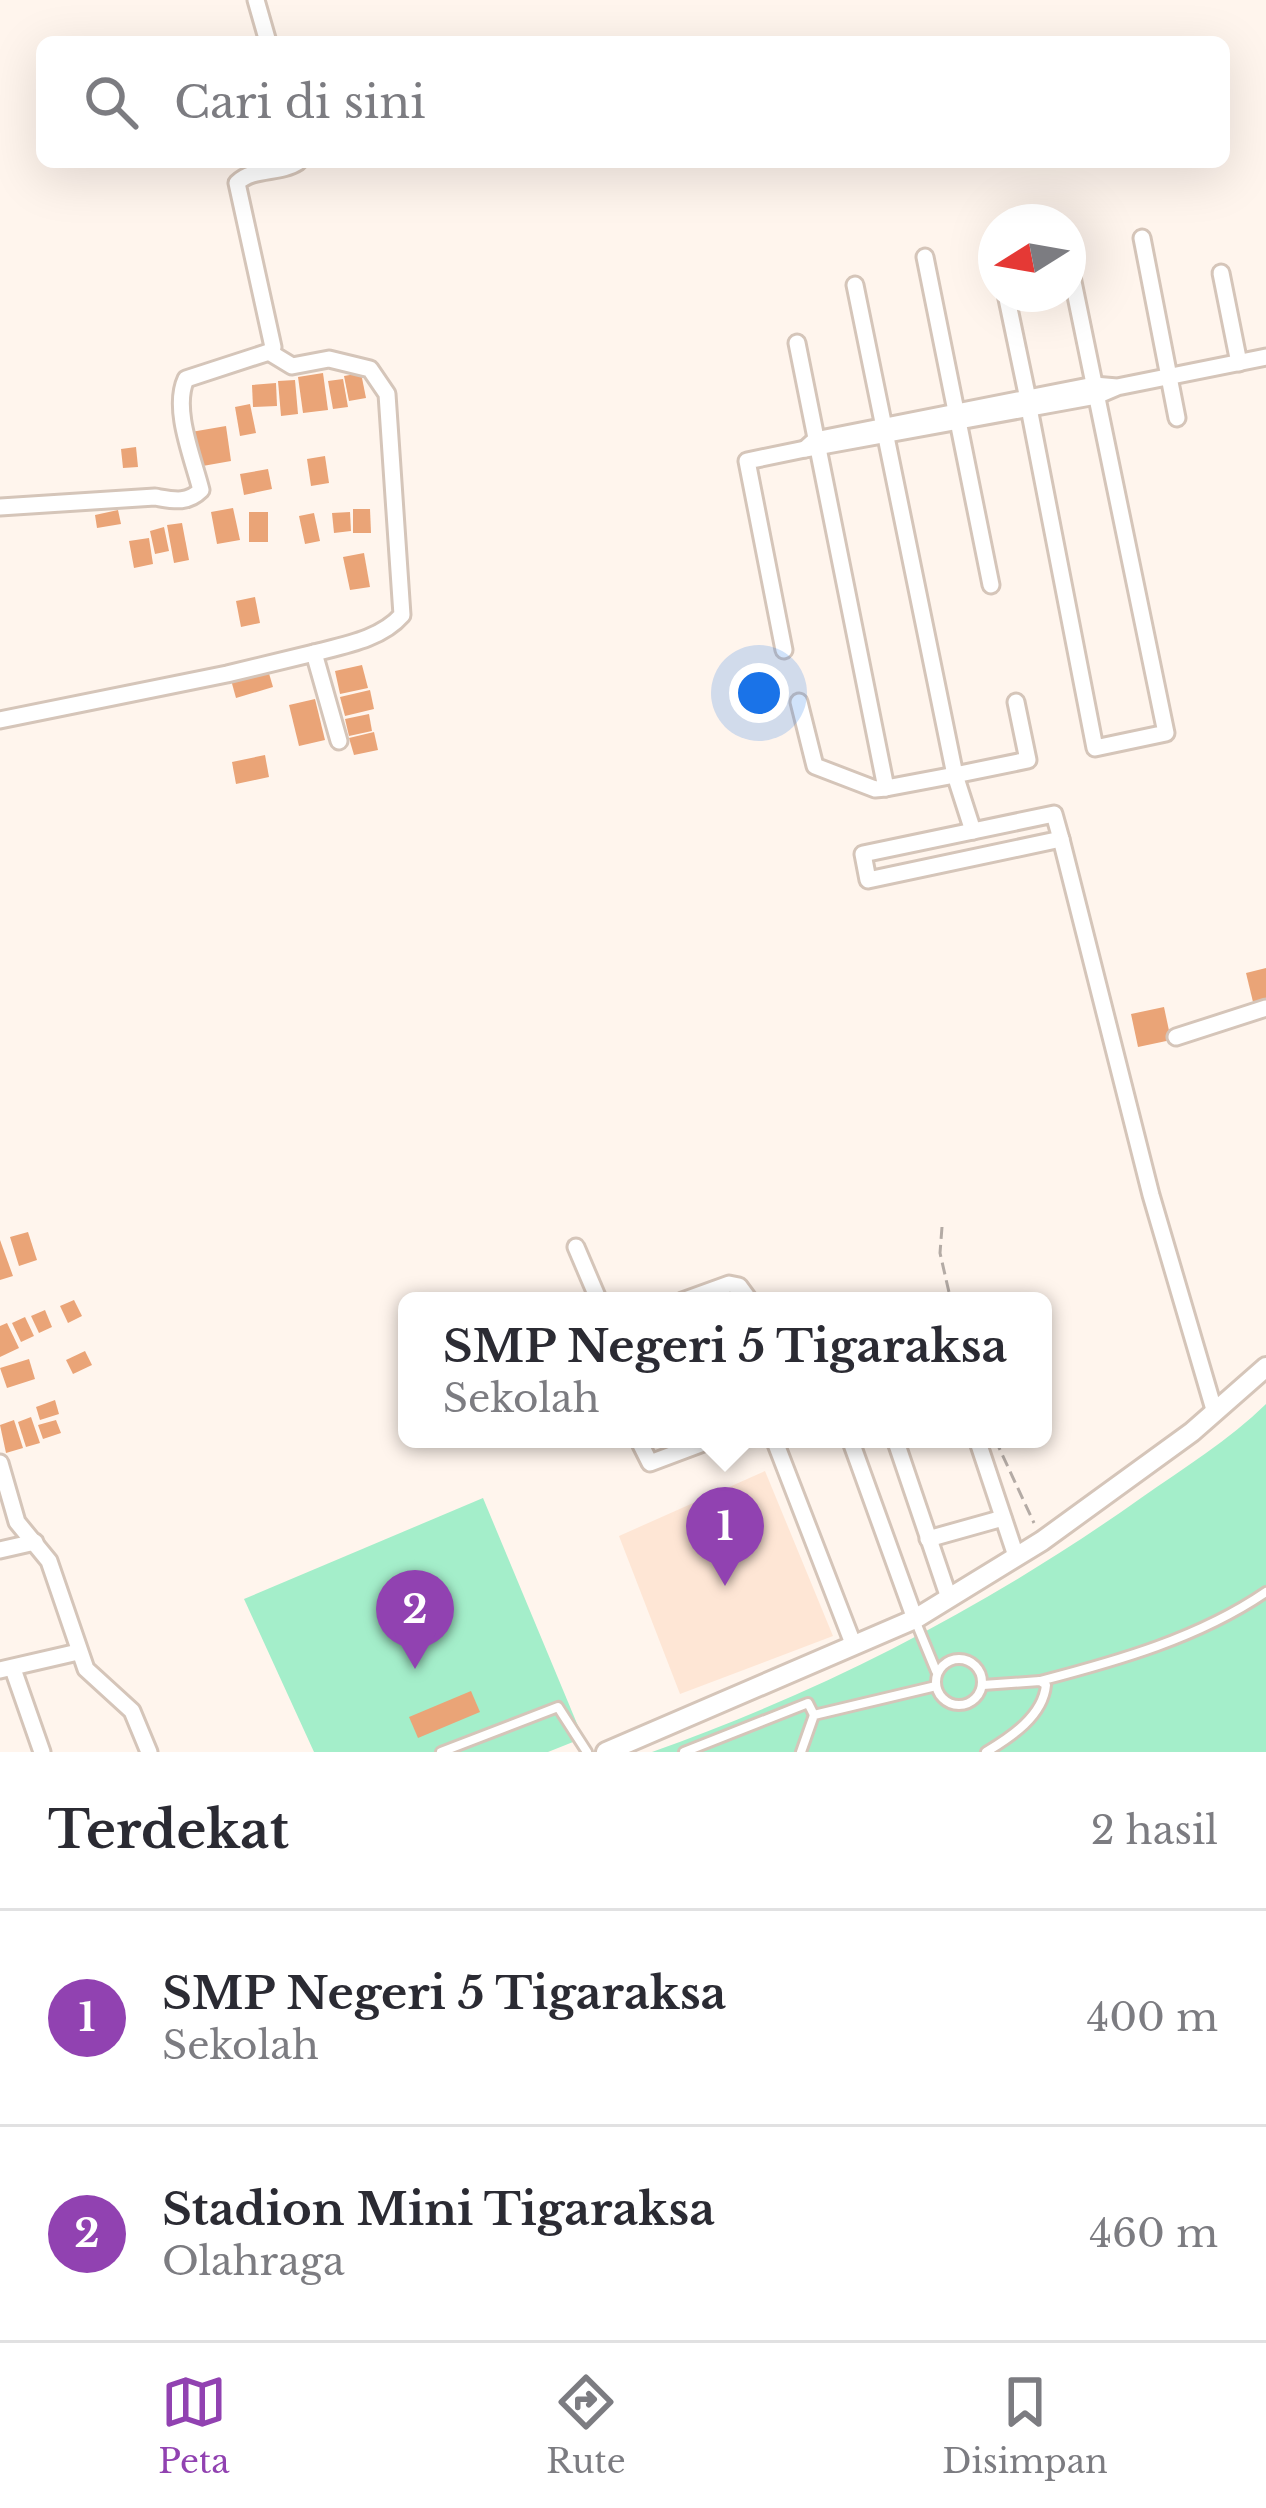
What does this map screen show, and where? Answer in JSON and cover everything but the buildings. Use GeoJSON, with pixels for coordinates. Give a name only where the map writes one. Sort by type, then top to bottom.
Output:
{"type":"FeatureCollection","features":[{"type":"Feature","properties":{"kind":"street"},"geometry":{"type":"LineString","coordinates":[[256,0],[266,36]]}},
{"type":"Feature","properties":{"kind":"street"},"geometry":{"type":"LineString","coordinates":[[269,352],[272,339],[236,188],[244,176],[287,168]]}},
{"type":"Feature","properties":{"kind":"street"},"geometry":{"type":"LineString","coordinates":[[1142,238],[1177,418]]}},
{"type":"Feature","properties":{"kind":"street"},"geometry":{"type":"LineString","coordinates":[[925,257],[991,585]]}},
{"type":"Feature","properties":{"kind":"street"},"geometry":{"type":"LineString","coordinates":[[1221,273],[1239,363]]}},
{"type":"Feature","properties":{"kind":"street"},"geometry":{"type":"LineString","coordinates":[[854,284],[955,775],[974,831]]}},
{"type":"Feature","properties":{"kind":"street"},"geometry":{"type":"LineString","coordinates":[[1010,312],[1095,748],[1166,733],[1079,312]]}},
{"type":"Feature","properties":{"kind":"street"},"geometry":{"type":"LineString","coordinates":[[797,343],[813,446],[886,788]]}},
{"type":"Feature","properties":{"kind":"street"},"geometry":{"type":"LineString","coordinates":[[0,507],[190,499],[200,490],[182,407],[186,379],[269,352],[292,366],[329,359],[370,369],[387,394],[402,615],[388,628],[227,674],[0,720]]}},
{"type":"Feature","properties":{"kind":"street"},"geometry":{"type":"LineString","coordinates":[[784,650],[747,461],[1266,357]]}},
{"type":"Feature","properties":{"kind":"street"},"geometry":{"type":"LineString","coordinates":[[314,652],[339,741]]}},
{"type":"Feature","properties":{"kind":"street"},"geometry":{"type":"LineString","coordinates":[[799,702],[815,766],[875,789],[1028,760],[1016,702]]}},
{"type":"Feature","properties":{"kind":"street"},"geometry":{"type":"LineString","coordinates":[[1060,839],[868,880],[863,854],[1054,814],[1151,1195],[1215,1413]]}},
{"type":"Feature","properties":{"kind":"street"},"geometry":{"type":"LineString","coordinates":[[1176,1036],[1266,1008]]}},
{"type":"Feature","properties":{"kind":"street"},"geometry":{"type":"LineString","coordinates":[[576,1247],[595,1292]]}},
{"type":"Feature","properties":{"kind":"street"},"geometry":{"type":"LineString","coordinates":[[708,1292],[729,1285],[743,1292]]}},
{"type":"Feature","properties":{"kind":"street"},"geometry":{"type":"LineString","coordinates":[[606,1752],[915,1619],[1042,1541],[1215,1413],[1266,1367]]}},
{"type":"Feature","properties":{"kind":"street"},"geometry":{"type":"LineString","coordinates":[[642,1448],[650,1463],[691,1448]]}},
{"type":"Feature","properties":{"kind":"street"},"geometry":{"type":"LineString","coordinates":[[777,1448],[854,1646]]}},
{"type":"Feature","properties":{"kind":"street"},"geometry":{"type":"LineString","coordinates":[[853,1448],[915,1619]]}},
{"type":"Feature","properties":{"kind":"street"},"geometry":{"type":"LineString","coordinates":[[898,1448],[949,1598]]}},
{"type":"Feature","properties":{"kind":"street"},"geometry":{"type":"LineString","coordinates":[[980,1448],[1016,1556]]}},
{"type":"Feature","properties":{"kind":"street"},"geometry":{"type":"LineString","coordinates":[[0,1463],[17,1522],[49,1561],[78,1652],[97,1682],[132,1711],[148,1752]]}},
{"type":"Feature","properties":{"kind":"street"},"geometry":{"type":"LineString","coordinates":[[928,1539],[1003,1518]]}},
{"type":"Feature","properties":{"kind":"street"},"geometry":{"type":"LineString","coordinates":[[0,1550],[35,1542]]}},
{"type":"Feature","properties":{"kind":"street"},"geometry":{"type":"LineString","coordinates":[[42,1752],[7,1669],[78,1652]]}},
{"type":"Feature","properties":{"kind":"lane"},"geometry":{"type":"LineString","coordinates":[[983,1684],[1040,1681],[1130,1658],[1266,1592]]}},
{"type":"Feature","properties":{"kind":"lane"},"geometry":{"type":"LineString","coordinates":[[915,1619],[944,1702],[960,1707],[975,1700],[983,1684],[979,1668],[965,1658],[948,1659],[936,1671]]}},
{"type":"Feature","properties":{"kind":"lane"},"geometry":{"type":"LineString","coordinates":[[986,1752],[1015,1733],[1041,1705],[1046,1685],[1040,1681]]}},
{"type":"Feature","properties":{"kind":"lane"},"geometry":{"type":"LineString","coordinates":[[814,1715],[936,1686]]}},
{"type":"Feature","properties":{"kind":"lane"},"geometry":{"type":"LineString","coordinates":[[683,1752],[808,1703],[814,1715],[801,1752]]}},
{"type":"Feature","properties":{"kind":"lane"},"geometry":{"type":"LineString","coordinates":[[441,1752],[558,1707],[587,1752]]}},
{"type":"Feature","properties":{"kind":"path"},"geometry":{"type":"LineString","coordinates":[[941,1227],[940,1253],[949,1292]]}},
{"type":"Feature","properties":{"kind":"path"},"geometry":{"type":"LineString","coordinates":[[999,1448],[1042,1541]]}},
{"type":"Feature","properties":{"kind":"shaded area"},"geometry":{"type":"Polygon","coordinates":[[[765,1471],[833,1636],[680,1694],[619,1536],[765,1471]]]}},
{"type":"Feature","properties":{"kind":"green space"},"geometry":{"type":"Polygon","coordinates":[[[1266,1404],[1266,1752],[652,1752],[844,1673],[966,1609],[1084,1537],[1222,1442],[1266,1404]]]}},
{"type":"Feature","properties":{"kind":"green space"},"geometry":{"type":"Polygon","coordinates":[[[483,1498],[583,1738],[548,1752],[314,1752],[244,1599],[483,1498]]]}},
{"type":"Feature","properties":{"kind":"place","name":"SMP Negeri 5 Tigaraksa"},"geometry":{"type":"Point","coordinates":[725,1586]}},
{"type":"Feature","properties":{"kind":"place","name":"Stadion Mini Tigaraksa"},"geometry":{"type":"Point","coordinates":[415,1669]}}]}
